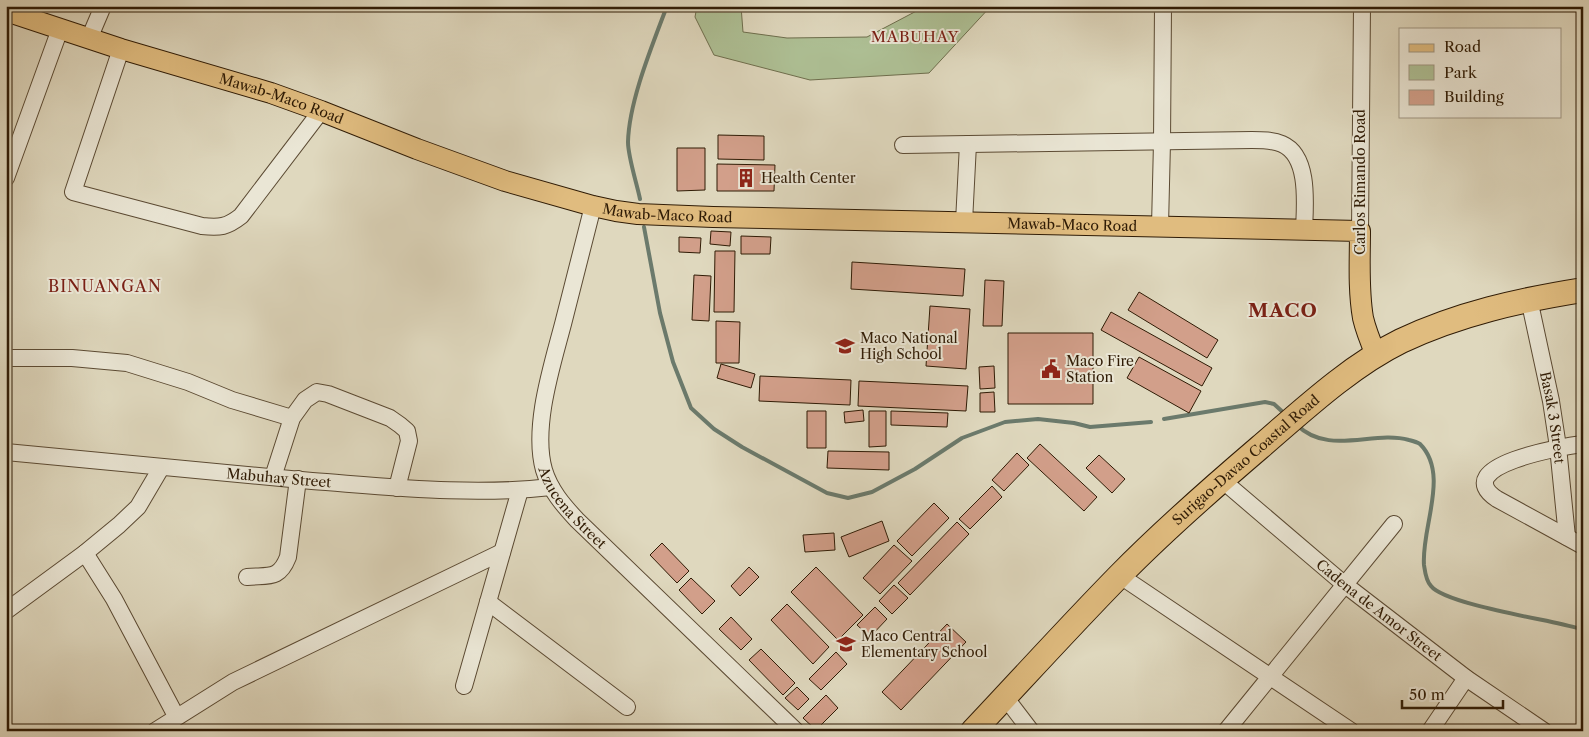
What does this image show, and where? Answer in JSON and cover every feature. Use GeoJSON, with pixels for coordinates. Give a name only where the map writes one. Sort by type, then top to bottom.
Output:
{"type":"FeatureCollection","features":[{"type":"Feature","properties":{"kind":"highway","name":"Surigao-Davao Coastal Road"},"geometry":{"type":"LineString","coordinates":[[973,731],[1119,575],[1166,531],[1313,401],[1376,355],[1400,342],[1473,313],[1529,299],[1583,290]]}},
{"type":"Feature","properties":{"kind":"main road","name":"Mawab-Maco Road"},"geometry":{"type":"LineString","coordinates":[[6,11],[121,49],[272,93],[505,181],[593,206],[624,212],[666,215],[1360,231]]}},
{"type":"Feature","properties":{"kind":"main road","name":"Carlos Rimando Road"},"geometry":{"type":"LineString","coordinates":[[1360,231],[1362,306],[1367,332],[1376,355]]}},
{"type":"Feature","properties":{"kind":"street"},"geometry":{"type":"LineString","coordinates":[[89,39],[103,6]]}},
{"type":"Feature","properties":{"kind":"street"},"geometry":{"type":"LineString","coordinates":[[1160,226],[1163,6]]}},
{"type":"Feature","properties":{"kind":"street","name":"Carlos Rimando Road"},"geometry":{"type":"LineString","coordinates":[[1360,231],[1362,6]]}},
{"type":"Feature","properties":{"kind":"street"},"geometry":{"type":"LineString","coordinates":[[6,178],[60,30]]}},
{"type":"Feature","properties":{"kind":"street"},"geometry":{"type":"LineString","coordinates":[[121,49],[73,192],[202,226],[224,226],[241,216],[321,110]]}},
{"type":"Feature","properties":{"kind":"street"},"geometry":{"type":"LineString","coordinates":[[903,145],[1271,141],[1283,145],[1292,151],[1301,169],[1305,190],[1304,230]]}},
{"type":"Feature","properties":{"kind":"street"},"geometry":{"type":"LineString","coordinates":[[964,222],[968,144]]}},
{"type":"Feature","properties":{"kind":"street","name":"Azucena Street"},"geometry":{"type":"LineString","coordinates":[[593,206],[548,382],[541,421],[540,443],[544,469],[551,487],[562,504],[577,520],[796,731]]}},
{"type":"Feature","properties":{"kind":"street","name":"Basak 3 Street"},"geometry":{"type":"LineString","coordinates":[[1529,299],[1551,401],[1558,447],[1567,537]]}},
{"type":"Feature","properties":{"kind":"street"},"geometry":{"type":"LineString","coordinates":[[6,358],[72,358],[127,363],[188,382],[232,400],[292,418]]}},
{"type":"Feature","properties":{"kind":"street"},"geometry":{"type":"LineString","coordinates":[[273,477],[292,418],[305,400],[317,392],[328,394],[390,418],[406,431],[409,441],[397,488]]}},
{"type":"Feature","properties":{"kind":"street"},"geometry":{"type":"LineString","coordinates":[[1583,444],[1558,447],[1495,468],[1488,474],[1486,482],[1486,488],[1497,499],[1583,546]]}},
{"type":"Feature","properties":{"kind":"street","name":"Mabuhay Street"},"geometry":{"type":"LineString","coordinates":[[6,452],[161,468],[397,488],[486,491],[551,487]]}},
{"type":"Feature","properties":{"kind":"street"},"geometry":{"type":"LineString","coordinates":[[6,611],[85,553],[138,507],[161,468]]}},
{"type":"Feature","properties":{"kind":"street"},"geometry":{"type":"LineString","coordinates":[[247,577],[275,574],[281,571],[284,566],[288,557],[298,479]]}},
{"type":"Feature","properties":{"kind":"street","name":"Cadena de Amor Street"},"geometry":{"type":"LineString","coordinates":[[1222,480],[1344,584],[1466,678],[1544,731]]}},
{"type":"Feature","properties":{"kind":"street"},"geometry":{"type":"LineString","coordinates":[[464,686],[520,490]]}},
{"type":"Feature","properties":{"kind":"street"},"geometry":{"type":"LineString","coordinates":[[1226,731],[1394,524]]}},
{"type":"Feature","properties":{"kind":"street"},"geometry":{"type":"LineString","coordinates":[[155,731],[176,716],[233,682],[502,552]]}},
{"type":"Feature","properties":{"kind":"street"},"geometry":{"type":"LineString","coordinates":[[85,553],[114,599],[176,716]]}},
{"type":"Feature","properties":{"kind":"street"},"geometry":{"type":"LineString","coordinates":[[1119,575],[1351,731]]}},
{"type":"Feature","properties":{"kind":"street"},"geometry":{"type":"LineString","coordinates":[[488,602],[627,707]]}},
{"type":"Feature","properties":{"kind":"street"},"geometry":{"type":"LineString","coordinates":[[1430,731],[1466,678]]}},
{"type":"Feature","properties":{"kind":"street"},"geometry":{"type":"LineString","coordinates":[[1005,697],[1031,731]]}},
{"type":"Feature","properties":{"kind":"green space"},"geometry":{"type":"Polygon","coordinates":[[[697,6],[741,6],[743,32],[787,38],[867,37],[926,6],[991,6],[929,73],[810,80],[714,55],[695,17],[697,6]]]}},
{"type":"Feature","properties":{"kind":"building"},"geometry":{"type":"Polygon","coordinates":[[[718,135],[764,136],[764,160],[718,159],[718,135]]]}},
{"type":"Feature","properties":{"kind":"building"},"geometry":{"type":"Polygon","coordinates":[[[677,148],[705,148],[705,190],[677,191],[677,148]]]}},
{"type":"Feature","properties":{"kind":"building","name":"Health Center"},"geometry":{"type":"Polygon","coordinates":[[[717,164],[775,165],[774,191],[717,191],[717,164]]]}},
{"type":"Feature","properties":{"kind":"building"},"geometry":{"type":"Polygon","coordinates":[[[711,231],[731,232],[730,246],[710,244],[711,231]]]}},
{"type":"Feature","properties":{"kind":"building"},"geometry":{"type":"Polygon","coordinates":[[[741,236],[771,237],[770,254],[741,254],[741,236]]]}},
{"type":"Feature","properties":{"kind":"building"},"geometry":{"type":"Polygon","coordinates":[[[679,237],[701,238],[700,253],[679,252],[679,237]]]}},
{"type":"Feature","properties":{"kind":"building"},"geometry":{"type":"Polygon","coordinates":[[[715,251],[735,251],[734,312],[714,312],[715,251]]]}},
{"type":"Feature","properties":{"kind":"building"},"geometry":{"type":"Polygon","coordinates":[[[852,262],[965,269],[963,296],[851,289],[852,262]]]}},
{"type":"Feature","properties":{"kind":"building"},"geometry":{"type":"Polygon","coordinates":[[[694,275],[711,276],[709,321],[692,320],[694,275]]]}},
{"type":"Feature","properties":{"kind":"building"},"geometry":{"type":"Polygon","coordinates":[[[985,280],[1004,281],[1002,326],[983,326],[985,280]]]}},
{"type":"Feature","properties":{"kind":"building"},"geometry":{"type":"Polygon","coordinates":[[[1139,292],[1218,340],[1207,358],[1128,310],[1139,292]]]}},
{"type":"Feature","properties":{"kind":"building"},"geometry":{"type":"Polygon","coordinates":[[[930,306],[970,309],[966,369],[926,366],[930,306]]]}},
{"type":"Feature","properties":{"kind":"building"},"geometry":{"type":"Polygon","coordinates":[[[1111,312],[1212,368],[1202,386],[1101,330],[1111,312]]]}},
{"type":"Feature","properties":{"kind":"building"},"geometry":{"type":"Polygon","coordinates":[[[716,321],[740,322],[739,363],[716,363],[716,321]]]}},
{"type":"Feature","properties":{"kind":"building","name":"Maco Fire Station"},"geometry":{"type":"Polygon","coordinates":[[[1008,333],[1093,333],[1093,404],[1008,404],[1008,333]]]}},
{"type":"Feature","properties":{"kind":"building"},"geometry":{"type":"Polygon","coordinates":[[[1139,357],[1201,391],[1189,413],[1127,378],[1139,357]]]}},
{"type":"Feature","properties":{"kind":"building"},"geometry":{"type":"Polygon","coordinates":[[[721,364],[755,374],[751,388],[717,378],[721,364]]]}},
{"type":"Feature","properties":{"kind":"building"},"geometry":{"type":"Polygon","coordinates":[[[994,366],[995,388],[980,389],[979,367],[994,366]]]}},
{"type":"Feature","properties":{"kind":"building"},"geometry":{"type":"Polygon","coordinates":[[[760,376],[851,380],[850,405],[759,401],[760,376]]]}},
{"type":"Feature","properties":{"kind":"building"},"geometry":{"type":"Polygon","coordinates":[[[859,381],[968,386],[966,411],[858,406],[859,381]]]}},
{"type":"Feature","properties":{"kind":"building"},"geometry":{"type":"Polygon","coordinates":[[[994,392],[995,412],[980,412],[980,393],[994,392]]]}},
{"type":"Feature","properties":{"kind":"building"},"geometry":{"type":"Polygon","coordinates":[[[863,410],[864,421],[845,423],[844,412],[863,410]]]}},
{"type":"Feature","properties":{"kind":"building"},"geometry":{"type":"Polygon","coordinates":[[[807,411],[826,411],[826,448],[807,448],[807,411]]]}},
{"type":"Feature","properties":{"kind":"building"},"geometry":{"type":"Polygon","coordinates":[[[869,411],[886,411],[886,446],[869,447],[869,411]]]}},
{"type":"Feature","properties":{"kind":"building"},"geometry":{"type":"Polygon","coordinates":[[[891,411],[948,413],[947,427],[891,425],[891,411]]]}},
{"type":"Feature","properties":{"kind":"building"},"geometry":{"type":"Polygon","coordinates":[[[1040,444],[1097,497],[1084,511],[1027,458],[1040,444]]]}},
{"type":"Feature","properties":{"kind":"building"},"geometry":{"type":"Polygon","coordinates":[[[828,451],[889,452],[889,470],[827,468],[828,451]]]}},
{"type":"Feature","properties":{"kind":"building"},"geometry":{"type":"Polygon","coordinates":[[[1017,453],[1029,465],[1004,491],[992,480],[1017,453]]]}},
{"type":"Feature","properties":{"kind":"building"},"geometry":{"type":"Polygon","coordinates":[[[1099,455],[1125,479],[1112,493],[1086,468],[1099,455]]]}},
{"type":"Feature","properties":{"kind":"building"},"geometry":{"type":"Polygon","coordinates":[[[992,486],[1002,497],[970,529],[959,519],[992,486]]]}},
{"type":"Feature","properties":{"kind":"building"},"geometry":{"type":"Polygon","coordinates":[[[934,503],[949,518],[912,556],[897,541],[934,503]]]}},
{"type":"Feature","properties":{"kind":"building"},"geometry":{"type":"Polygon","coordinates":[[[882,521],[889,541],[849,557],[841,537],[882,521]]]}},
{"type":"Feature","properties":{"kind":"building"},"geometry":{"type":"Polygon","coordinates":[[[957,522],[969,534],[910,595],[898,583],[957,522]]]}},
{"type":"Feature","properties":{"kind":"building"},"geometry":{"type":"Polygon","coordinates":[[[834,533],[835,550],[805,552],[803,535],[834,533]]]}},
{"type":"Feature","properties":{"kind":"building"},"geometry":{"type":"Polygon","coordinates":[[[662,543],[689,571],[677,583],[650,555],[662,543]]]}},
{"type":"Feature","properties":{"kind":"building"},"geometry":{"type":"Polygon","coordinates":[[[894,545],[912,561],[880,594],[863,578],[894,545]]]}},
{"type":"Feature","properties":{"kind":"building"},"geometry":{"type":"Polygon","coordinates":[[[749,567],[759,577],[740,596],[731,586],[749,567]]]}},
{"type":"Feature","properties":{"kind":"building"},"geometry":{"type":"Polygon","coordinates":[[[816,567],[863,615],[838,640],[791,592],[816,567]]]}},
{"type":"Feature","properties":{"kind":"building"},"geometry":{"type":"Polygon","coordinates":[[[691,578],[715,601],[702,614],[679,590],[691,578]]]}},
{"type":"Feature","properties":{"kind":"building"},"geometry":{"type":"Polygon","coordinates":[[[894,585],[908,598],[892,614],[879,601],[894,585]]]}},
{"type":"Feature","properties":{"kind":"building"},"geometry":{"type":"Polygon","coordinates":[[[787,604],[829,647],[813,664],[771,620],[787,604]]]}},
{"type":"Feature","properties":{"kind":"building"},"geometry":{"type":"Polygon","coordinates":[[[875,607],[887,619],[870,637],[857,625],[875,607]]]}},
{"type":"Feature","properties":{"kind":"building"},"geometry":{"type":"Polygon","coordinates":[[[731,617],[752,639],[741,650],[719,629],[731,617]]]}},
{"type":"Feature","properties":{"kind":"building"},"geometry":{"type":"Polygon","coordinates":[[[947,624],[966,642],[901,710],[882,692],[947,624]]]}},
{"type":"Feature","properties":{"kind":"building"},"geometry":{"type":"Polygon","coordinates":[[[761,649],[795,683],[783,695],[749,660],[761,649]]]}},
{"type":"Feature","properties":{"kind":"building"},"geometry":{"type":"Polygon","coordinates":[[[836,652],[847,664],[821,690],[809,679],[836,652]]]}},
{"type":"Feature","properties":{"kind":"building"},"geometry":{"type":"Polygon","coordinates":[[[797,687],[809,699],[798,710],[785,698],[797,687]]]}},
{"type":"Feature","properties":{"kind":"building"},"geometry":{"type":"Polygon","coordinates":[[[826,695],[838,708],[816,730],[803,718],[826,695]]]}},
{"type":"Feature","properties":{"kind":"waterway"},"geometry":{"type":"LineString","coordinates":[[640,199],[628,148],[629,126],[642,74],[667,6]]}},
{"type":"Feature","properties":{"kind":"waterway"},"geometry":{"type":"LineString","coordinates":[[644,227],[660,313],[673,362],[691,408],[714,429],[742,447],[827,493],[848,498],[872,492],[915,469],[962,438],[1005,422],[1038,419],[1074,423],[1090,427],[1151,422]]}},
{"type":"Feature","properties":{"kind":"waterway"},"geometry":{"type":"LineString","coordinates":[[1164,419],[1265,402],[1274,404],[1286,415]]}},
{"type":"Feature","properties":{"kind":"waterway"},"geometry":{"type":"LineString","coordinates":[[1297,425],[1309,434],[1323,439],[1337,441],[1395,438],[1420,444],[1429,456],[1433,470],[1434,486],[1424,550],[1425,573],[1431,586],[1439,592],[1471,604],[1583,630]]}},
{"type":"Feature","properties":{"kind":"place","name":"Health Center"},"geometry":{"type":"Point","coordinates":[746,178]}},
{"type":"Feature","properties":{"kind":"place","name":"Maco National High School"},"geometry":{"type":"Point","coordinates":[845,346]}},
{"type":"Feature","properties":{"kind":"place","name":"Maco Fire Station"},"geometry":{"type":"Point","coordinates":[1051,369]}},
{"type":"Feature","properties":{"kind":"place","name":"Maco Central Elementary School"},"geometry":{"type":"Point","coordinates":[846,644]}},
{"type":"Feature","properties":{"kind":"district","name":"MABUHAY"},"geometry":{"type":"Point","coordinates":[915,37]}},
{"type":"Feature","properties":{"kind":"district","name":"BINUANGAN"},"geometry":{"type":"Point","coordinates":[105,286]}},
{"type":"Feature","properties":{"kind":"district","name":"MACO"},"geometry":{"type":"Point","coordinates":[1283,310]}}]}
